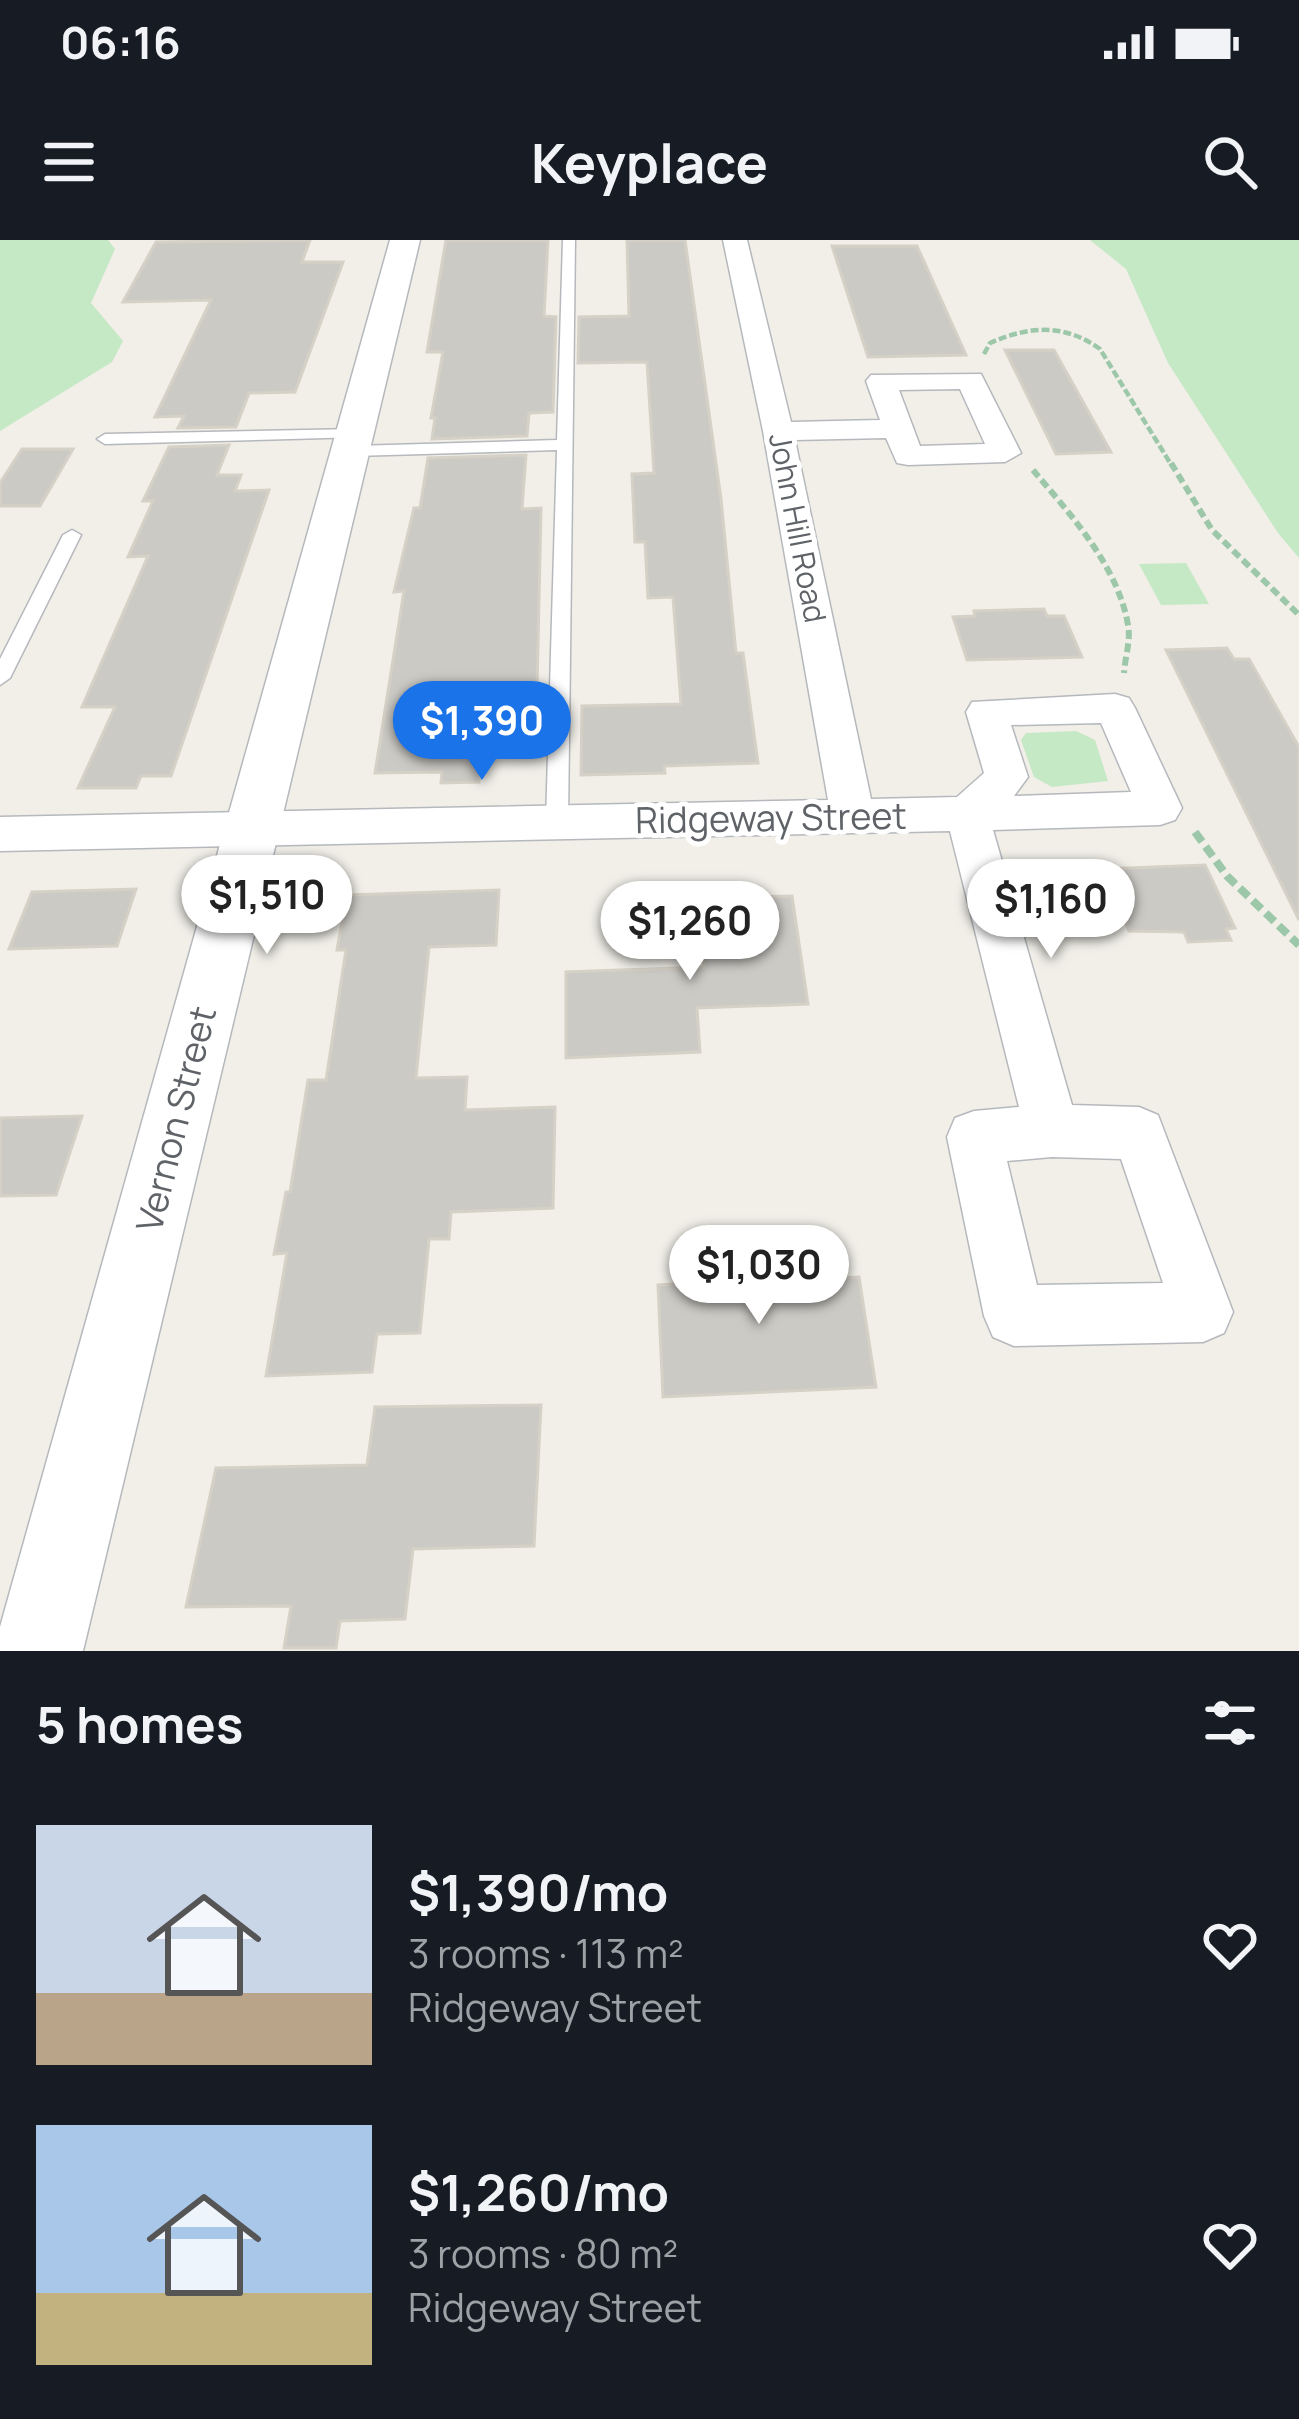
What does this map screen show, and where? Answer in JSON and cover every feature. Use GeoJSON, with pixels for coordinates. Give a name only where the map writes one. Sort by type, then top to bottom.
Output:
{"type":"FeatureCollection","features":[{"type":"Feature","properties":{"kind":"street","name":"Vernon Street"},"geometry":{"type":"LineString","coordinates":[[38,1651],[405,240]]}},
{"type":"Feature","properties":{"kind":"street","name":"John Hill Road"},"geometry":{"type":"LineString","coordinates":[[735,240],[778,431],[853,817]]}},
{"type":"Feature","properties":{"kind":"street"},"geometry":{"type":"LineString","coordinates":[[778,431],[899,430]]}},
{"type":"Feature","properties":{"kind":"street","name":"Ridgeway Street"},"geometry":{"type":"LineString","coordinates":[[0,834],[853,817],[967,814],[1072,810],[1160,808],[1115,708],[986,712],[1007,777],[967,814]]}},
{"type":"Feature","properties":{"kind":"street"},"geometry":{"type":"LineString","coordinates":[[967,814],[1052,1131]]}},
{"type":"Feature","properties":{"kind":"street"},"geometry":{"type":"LineString","coordinates":[[1052,1131],[1139,1133],[1203,1312],[1014,1316],[974,1137],[1052,1131]]}},
{"type":"Feature","properties":{"kind":"lane"},"geometry":{"type":"LineString","coordinates":[[557,822],[569,240]]}},
{"type":"Feature","properties":{"kind":"lane"},"geometry":{"type":"LineString","coordinates":[[106,439],[563,445]]}},
{"type":"Feature","properties":{"kind":"lane"},"geometry":{"type":"LineString","coordinates":[[0,678],[72,535]]}},
{"type":"Feature","properties":{"kind":"path"},"geometry":{"type":"LineString","coordinates":[[989,368],[985,347],[1007,335],[1056,328],[1087,338],[1100,349],[1212,530],[1299,615]]}},
{"type":"Feature","properties":{"kind":"path"},"geometry":{"type":"LineString","coordinates":[[1029,465],[1079,524],[1113,589],[1129,626],[1123,670],[1129,690]]}},
{"type":"Feature","properties":{"kind":"path"},"geometry":{"type":"LineString","coordinates":[[1195,832],[1227,876],[1299,946]]}},
{"type":"Feature","properties":{"kind":"green space"},"geometry":{"type":"Polygon","coordinates":[[[0,240],[108,240],[115,249],[91,303],[123,341],[112,362],[0,431],[0,240]]]}},
{"type":"Feature","properties":{"kind":"green space"},"geometry":{"type":"Polygon","coordinates":[[[1090,240],[1299,240],[1299,558],[1168,363],[1126,269],[1090,240]]]}},
{"type":"Feature","properties":{"kind":"green space"},"geometry":{"type":"Polygon","coordinates":[[[1186,563],[1209,604],[1161,605],[1139,564],[1186,563]]]}},
{"type":"Feature","properties":{"kind":"green space"},"geometry":{"type":"Polygon","coordinates":[[[1076,731],[1095,740],[1108,781],[1052,787],[1034,777],[1021,740],[1026,733],[1076,731]]]}},
{"type":"Feature","properties":{"kind":"building"},"geometry":{"type":"Polygon","coordinates":[[[310,240],[302,262],[343,262],[295,392],[249,393],[236,427],[178,428],[184,416],[155,417],[211,300],[123,302],[156,242],[310,240]]]}},
{"type":"Feature","properties":{"kind":"building"},"geometry":{"type":"Polygon","coordinates":[[[446,240],[548,240],[544,316],[556,317],[553,412],[529,413],[527,436],[432,439],[435,418],[431,418],[443,352],[427,352],[446,240]]]}},
{"type":"Feature","properties":{"kind":"building"},"geometry":{"type":"Polygon","coordinates":[[[627,240],[685,240],[721,499],[736,653],[743,653],[758,763],[664,766],[665,773],[581,775],[582,706],[681,704],[673,597],[648,598],[645,542],[635,542],[632,474],[654,473],[647,362],[578,363],[579,317],[629,316],[627,240]]]}},
{"type":"Feature","properties":{"kind":"building"},"geometry":{"type":"Polygon","coordinates":[[[832,246],[917,246],[966,355],[868,357],[832,246]]]}},
{"type":"Feature","properties":{"kind":"building"},"geometry":{"type":"Polygon","coordinates":[[[1005,350],[1054,350],[1111,452],[1056,454],[1005,350]]]}},
{"type":"Feature","properties":{"kind":"building"},"geometry":{"type":"Polygon","coordinates":[[[229,445],[217,475],[241,475],[235,491],[269,490],[171,776],[141,776],[136,788],[78,788],[115,707],[82,707],[148,556],[128,557],[153,501],[143,501],[169,447],[229,445]]]}},
{"type":"Feature","properties":{"kind":"building"},"geometry":{"type":"Polygon","coordinates":[[[22,449],[73,449],[40,506],[0,506],[0,483],[22,449]]]}},
{"type":"Feature","properties":{"kind":"building"},"geometry":{"type":"Polygon","coordinates":[[[526,455],[522,509],[541,508],[537,689],[487,690],[479,782],[441,783],[442,772],[375,773],[404,591],[394,592],[414,508],[420,508],[428,458],[526,455]]]}},
{"type":"Feature","properties":{"kind":"building"},"geometry":{"type":"Polygon","coordinates":[[[1044,609],[1047,616],[1064,616],[1082,657],[967,660],[953,617],[975,616],[974,611],[1044,609]]]}},
{"type":"Feature","properties":{"kind":"building"},"geometry":{"type":"Polygon","coordinates":[[[1227,648],[1234,659],[1249,659],[1299,747],[1299,920],[1166,650],[1227,648]]]}},
{"type":"Feature","properties":{"kind":"building"},"geometry":{"type":"Polygon","coordinates":[[[1205,865],[1235,928],[1226,929],[1231,940],[1188,942],[1184,932],[1129,931],[1105,869],[1205,865]]]}},
{"type":"Feature","properties":{"kind":"building"},"geometry":{"type":"Polygon","coordinates":[[[136,889],[117,946],[9,949],[32,892],[136,889]]]}},
{"type":"Feature","properties":{"kind":"building"},"geometry":{"type":"Polygon","coordinates":[[[499,890],[496,945],[429,947],[416,1078],[467,1077],[465,1110],[555,1107],[553,1208],[451,1212],[449,1239],[429,1239],[420,1333],[377,1334],[372,1372],[266,1376],[287,1253],[274,1254],[286,1192],[290,1192],[308,1080],[326,1080],[346,950],[337,950],[347,895],[499,890]]]}},
{"type":"Feature","properties":{"kind":"building"},"geometry":{"type":"Polygon","coordinates":[[[792,896],[808,1004],[697,1008],[700,1052],[566,1058],[566,972],[704,967],[698,898],[792,896]]]}},
{"type":"Feature","properties":{"kind":"building"},"geometry":{"type":"Polygon","coordinates":[[[82,1116],[56,1195],[0,1196],[0,1118],[82,1116]]]}},
{"type":"Feature","properties":{"kind":"building"},"geometry":{"type":"Polygon","coordinates":[[[756,1233],[760,1282],[859,1277],[876,1387],[663,1397],[658,1285],[693,1283],[690,1235],[756,1233]]]}},
{"type":"Feature","properties":{"kind":"building"},"geometry":{"type":"Polygon","coordinates":[[[541,1405],[534,1546],[413,1549],[405,1619],[340,1621],[336,1648],[284,1648],[291,1606],[186,1607],[216,1468],[367,1465],[375,1407],[541,1405]]]}}]}
